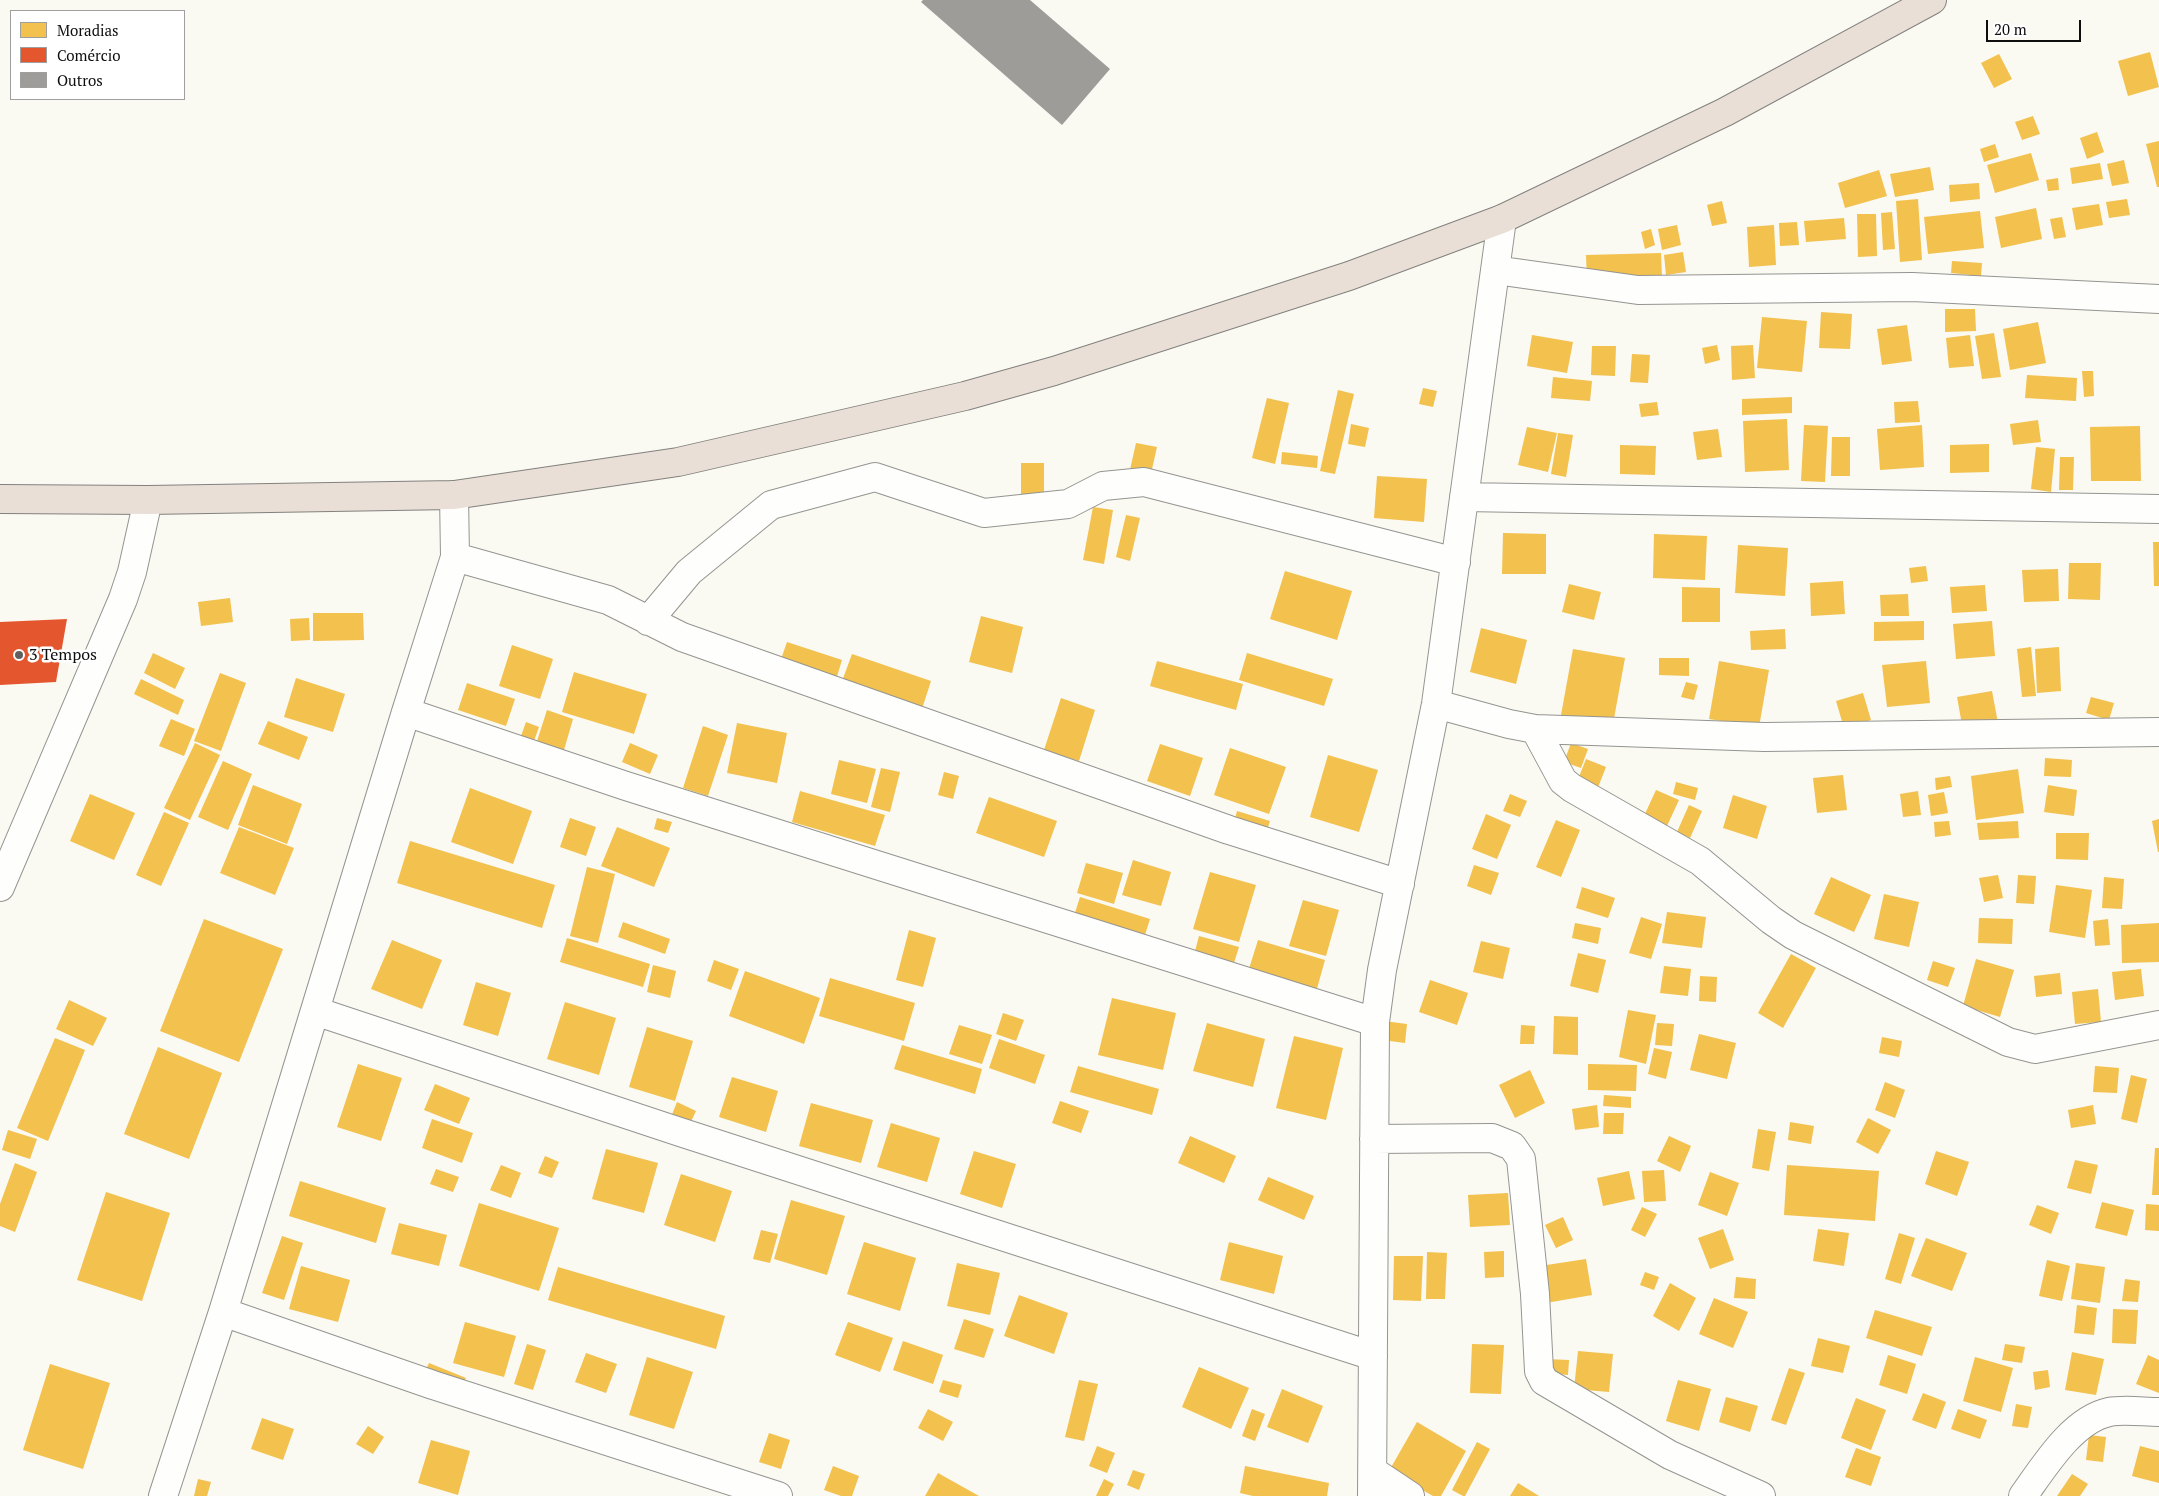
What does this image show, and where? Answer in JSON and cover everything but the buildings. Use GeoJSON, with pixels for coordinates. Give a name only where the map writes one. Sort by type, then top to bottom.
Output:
{"type":"FeatureCollection","features":[{"type":"Feature","properties":{"kind":"highway"},"geometry":{"type":"LineString","coordinates":[[0,499],[148,500],[454,495],[678,462],[965,396],[1054,371],[1349,276],[1502,219],[1725,112],[1932,0]]}},
{"type":"Feature","properties":{"kind":"street"},"geometry":{"type":"LineString","coordinates":[[1410,1496],[1373,1484],[1375,1022],[1382,970],[1436,704],[1502,219]]}},
{"type":"Feature","properties":{"kind":"street"},"geometry":{"type":"LineString","coordinates":[[1495,270],[1638,290],[1912,287],[2159,299]]}},
{"type":"Feature","properties":{"kind":"street"},"geometry":{"type":"LineString","coordinates":[[648,621],[689,572],[771,505],[875,477],[984,513],[1068,504],[1104,486],[1144,482],[1456,562]]}},
{"type":"Feature","properties":{"kind":"street"},"geometry":{"type":"LineString","coordinates":[[164,1496],[223,1312],[455,557],[454,495]]}},
{"type":"Feature","properties":{"kind":"street"},"geometry":{"type":"LineString","coordinates":[[1464,497],[2159,509]]}},
{"type":"Feature","properties":{"kind":"street"},"geometry":{"type":"LineString","coordinates":[[0,887],[123,599],[132,572],[148,500]]}},
{"type":"Feature","properties":{"kind":"street"},"geometry":{"type":"LineString","coordinates":[[455,557],[608,600],[648,621],[692,640],[1229,830],[1400,884]]}},
{"type":"Feature","properties":{"kind":"street"},"geometry":{"type":"LineString","coordinates":[[1436,704],[1509,724],[1535,729],[1764,737],[2159,732]]}},
{"type":"Feature","properties":{"kind":"street"},"geometry":{"type":"LineString","coordinates":[[406,712],[626,786],[1375,1022]]}},
{"type":"Feature","properties":{"kind":"street"},"geometry":{"type":"LineString","coordinates":[[1535,729],[1563,781],[1572,788],[1700,861],[1771,920],[1793,935],[1990,1034],[2008,1042],[2035,1049],[2159,1025]]}},
{"type":"Feature","properties":{"kind":"street"},"geometry":{"type":"LineString","coordinates":[[315,1011],[680,1132],[1373,1356]]}},
{"type":"Feature","properties":{"kind":"street"},"geometry":{"type":"LineString","coordinates":[[1374,1138],[1492,1138],[1512,1146],[1521,1159],[1534,1294],[1539,1371],[1544,1381],[1670,1456],[1761,1496]]}},
{"type":"Feature","properties":{"kind":"street"},"geometry":{"type":"LineString","coordinates":[[223,1312],[433,1385],[778,1496]]}},
{"type":"Feature","properties":{"kind":"street"},"geometry":{"type":"LineString","coordinates":[[2024,1496],[2062,1443],[2079,1427],[2109,1412],[2159,1412]]}},
{"type":"Feature","properties":{"kind":"place","name":"3 Tempos"},"geometry":{"type":"Point","coordinates":[19,655]}}]}
